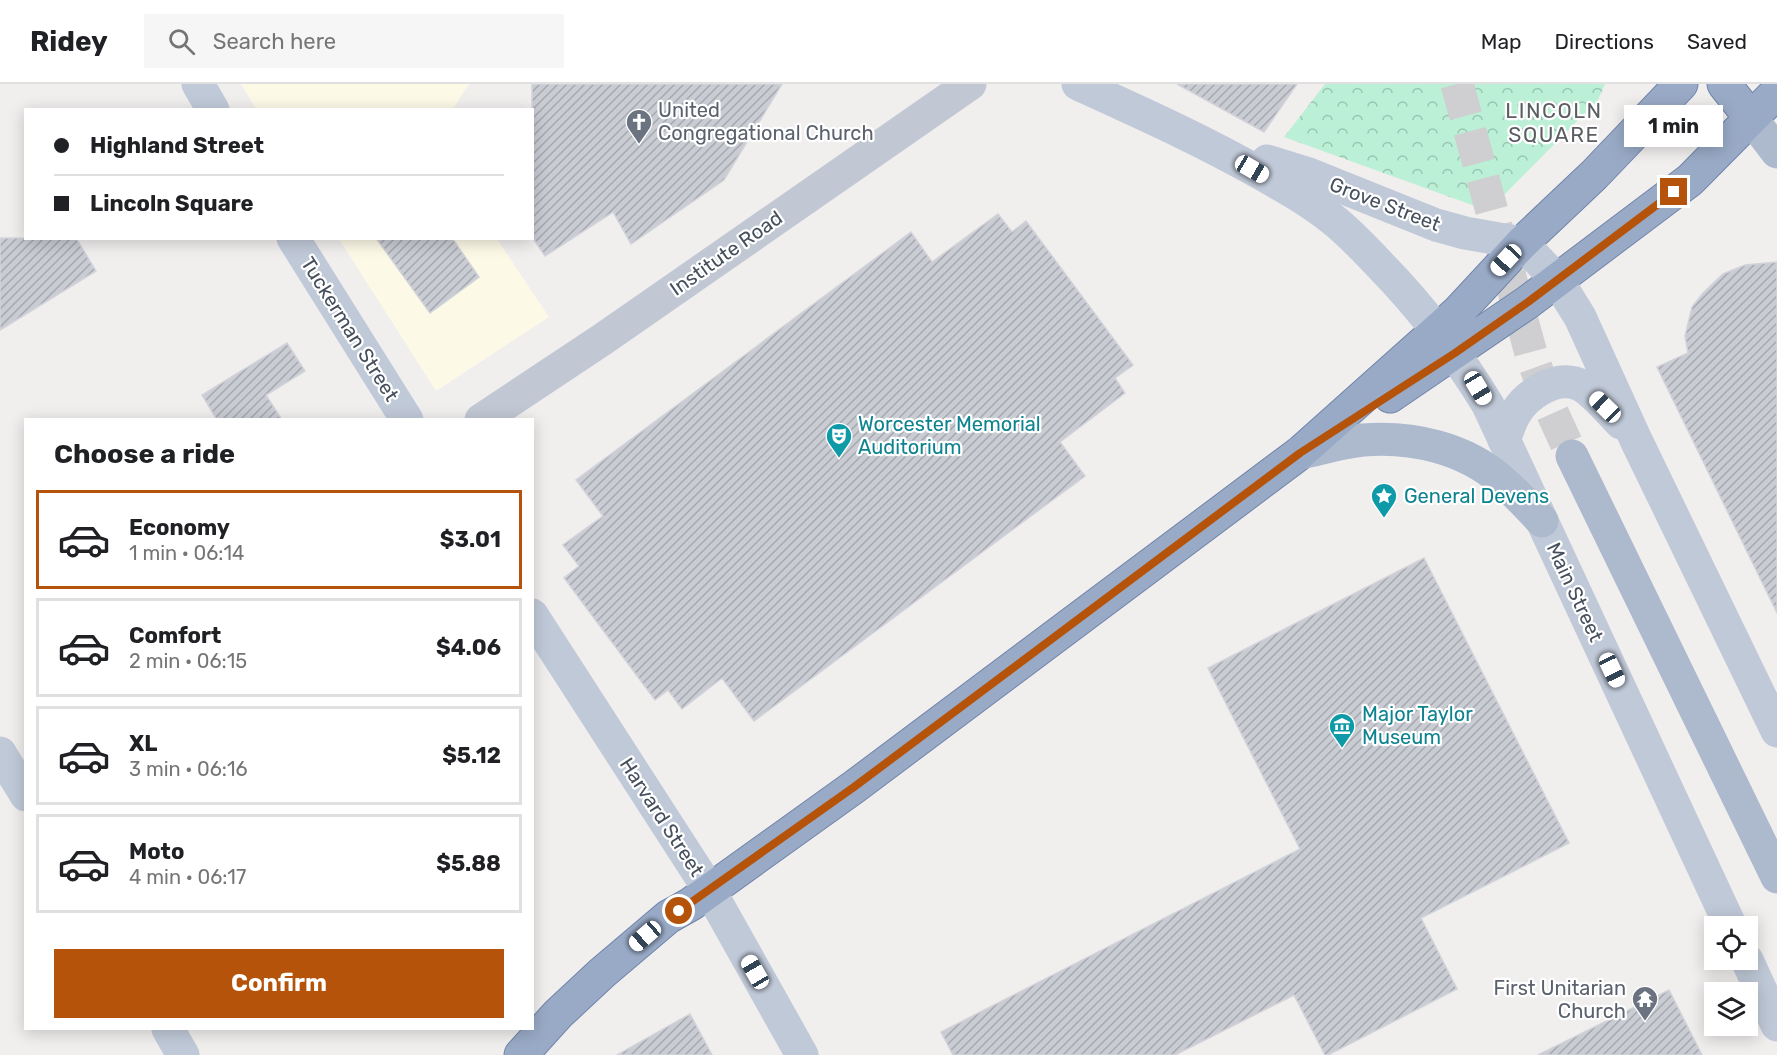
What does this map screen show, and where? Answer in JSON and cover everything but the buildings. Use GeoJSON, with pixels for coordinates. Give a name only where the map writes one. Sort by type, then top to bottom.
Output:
{"type":"FeatureCollection","features":[{"type":"Feature","properties":{"kind":"highway"},"geometry":{"type":"LineString","coordinates":[[1447,341],[1459,311],[1522,243],[1594,175],[1681,84]]}},
{"type":"Feature","properties":{"kind":"highway"},"geometry":{"type":"LineString","coordinates":[[1724,84],[1751,118]]}},
{"type":"Feature","properties":{"kind":"highway"},"geometry":{"type":"LineString","coordinates":[[521,1055],[558,1014],[668,917],[710,891],[854,787],[1447,341],[1557,280],[1690,180],[1777,92]]}},
{"type":"Feature","properties":{"kind":"main road"},"geometry":{"type":"LineString","coordinates":[[198,84],[212,108]]}},
{"type":"Feature","properties":{"kind":"main road","name":"Grove Street"},"geometry":{"type":"LineString","coordinates":[[1078,84],[1202,141],[1293,192],[1331,218],[1391,276],[1447,341]]}},
{"type":"Feature","properties":{"kind":"main road"},"geometry":{"type":"LineString","coordinates":[[1751,118],[1777,152]]}},
{"type":"Feature","properties":{"kind":"main road","name":"Grove Street"},"geometry":{"type":"LineString","coordinates":[[1202,141],[1309,174],[1436,225],[1465,233],[1522,243]]}},
{"type":"Feature","properties":{"kind":"main road","name":"Tuckerman Street"},"geometry":{"type":"LineString","coordinates":[[294,240],[406,418]]}},
{"type":"Feature","properties":{"kind":"main road"},"geometry":{"type":"LineString","coordinates":[[1522,243],[1557,280],[1580,317],[1636,440],[1777,731]]}},
{"type":"Feature","properties":{"kind":"main road","name":"Main Street"},"geometry":{"type":"LineString","coordinates":[[1447,341],[1488,405],[1726,916]]}},
{"type":"Feature","properties":{"kind":"main road"},"geometry":{"type":"LineString","coordinates":[[1504,440],[1516,412],[1530,396],[1554,383],[1575,382],[1589,391],[1636,440]]}},
{"type":"Feature","properties":{"kind":"main road"},"geometry":{"type":"LineString","coordinates":[[1300,453],[1361,441],[1392,439],[1427,444],[1452,452],[1479,465],[1501,480],[1542,520]]}},
{"type":"Feature","properties":{"kind":"main road"},"geometry":{"type":"LineString","coordinates":[[1572,456],[1777,877]]}},
{"type":"Feature","properties":{"kind":"main road","name":"Harvard Street"},"geometry":{"type":"LineString","coordinates":[[534,618],[710,891],[802,1055]]}},
{"type":"Feature","properties":{"kind":"main road"},"geometry":{"type":"LineString","coordinates":[[8,761],[24,791]]}},
{"type":"Feature","properties":{"kind":"main road"},"geometry":{"type":"LineString","coordinates":[[1752,970],[1777,1025]]}},
{"type":"Feature","properties":{"kind":"main road"},"geometry":{"type":"LineString","coordinates":[[169,1030],[183,1055]]}},
{"type":"Feature","properties":{"kind":"street","name":"Institute Road"},"geometry":{"type":"LineString","coordinates":[[484,418],[603,339],[970,84]]}},
{"type":"Feature","properties":{"kind":"shaded area"},"geometry":{"type":"Polygon","coordinates":[[[241,84],[469,84],[454,108],[256,108],[241,84]]]}},
{"type":"Feature","properties":{"kind":"shaded area"},"geometry":{"type":"Polygon","coordinates":[[[340,240],[498,240],[549,317],[436,391],[340,240]]]}},
{"type":"Feature","properties":{"kind":"green space","name":"LINCOLN SQUARE"},"geometry":{"type":"Polygon","coordinates":[[[1325,84],[1605,84],[1598,100],[1497,202],[1475,206],[1284,137],[1325,84]]]}},
{"type":"Feature","properties":{"kind":"tunnel"},"geometry":{"type":"LineString","coordinates":[[1457,84],[1532,357],[1552,412],[1572,456]]}},
{"type":"Feature","properties":{"kind":"place","name":"United Congregational Church"},"geometry":{"type":"Point","coordinates":[639,145]}},
{"type":"Feature","properties":{"kind":"place","name":"Worcester Memorial Auditorium"},"geometry":{"type":"Point","coordinates":[839,459]}},
{"type":"Feature","properties":{"kind":"place","name":"General Devens"},"geometry":{"type":"Point","coordinates":[1384,519]}},
{"type":"Feature","properties":{"kind":"place","name":"Major Taylor Museum"},"geometry":{"type":"Point","coordinates":[1342,749]}},
{"type":"Feature","properties":{"kind":"place","name":"First Unitarian Church"},"geometry":{"type":"Point","coordinates":[1645,1022]}},
{"type":"Feature","properties":{"kind":"district","name":"LINCOLN SQUARE"},"geometry":{"type":"Point","coordinates":[1554,123]}},
{"type":"Feature","properties":{"kind":"route"},"geometry":{"type":"LineString","coordinates":[[679,911],[854,787],[1300,453],[1455,353],[1528,302],[1674,192]]}}]}
